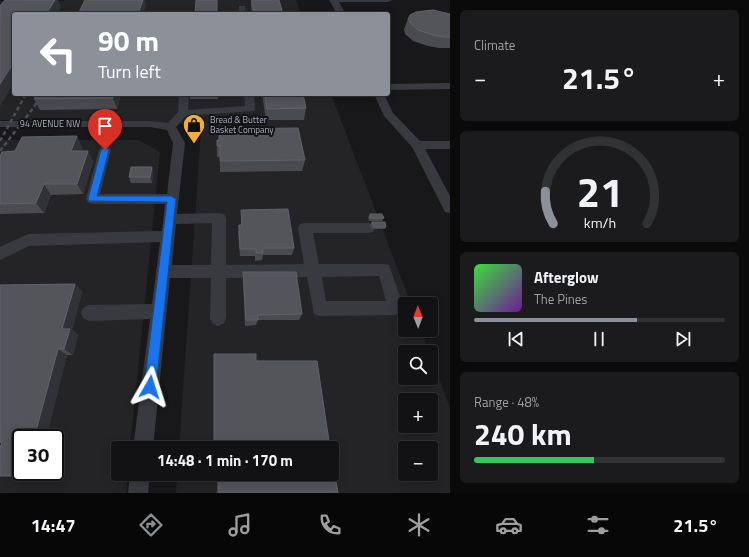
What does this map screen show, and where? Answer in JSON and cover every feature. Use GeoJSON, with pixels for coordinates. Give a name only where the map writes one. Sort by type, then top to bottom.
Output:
{"type":"FeatureCollection","features":[{"type":"Feature","properties":{"kind":"street"},"geometry":{"type":"LineString","coordinates":[[339,12],[334,0],[388,0]]}},
{"type":"Feature","properties":{"kind":"street"},"geometry":{"type":"LineString","coordinates":[[390,87],[450,86]]}},
{"type":"Feature","properties":{"kind":"street"},"geometry":{"type":"LineString","coordinates":[[144,441],[171,199],[179,142],[171,128],[183,113],[184,96]]}},
{"type":"Feature","properties":{"kind":"street"},"geometry":{"type":"LineString","coordinates":[[183,113],[250,109],[249,96]]}},
{"type":"Feature","properties":{"kind":"street"},"geometry":{"type":"LineString","coordinates":[[380,96],[388,114],[417,145],[450,208]]}},
{"type":"Feature","properties":{"kind":"street","name":"94 AVENUE NW"},"geometry":{"type":"LineString","coordinates":[[0,124],[150,124],[171,128]]}},
{"type":"Feature","properties":{"kind":"street"},"geometry":{"type":"LineString","coordinates":[[417,145],[450,145]]}},
{"type":"Feature","properties":{"kind":"street"},"geometry":{"type":"LineString","coordinates":[[105,150],[92,199],[171,199]]}},
{"type":"Feature","properties":{"kind":"street"},"geometry":{"type":"LineString","coordinates":[[169,218],[219,218],[218,318]]}},
{"type":"Feature","properties":{"kind":"street"},"geometry":{"type":"LineString","coordinates":[[163,272],[312,269],[384,270],[396,308],[320,309],[312,269],[305,228],[368,228]]}},
{"type":"Feature","properties":{"kind":"street"},"geometry":{"type":"LineString","coordinates":[[0,254],[11,247],[28,240],[167,236]]}},
{"type":"Feature","properties":{"kind":"street"},"geometry":{"type":"LineString","coordinates":[[89,313],[159,311]]}},
{"type":"Feature","properties":{"kind":"street"},"geometry":{"type":"LineString","coordinates":[[138,493],[139,481]]}},
{"type":"Feature","properties":{"kind":"shaded area"},"geometry":{"type":"Polygon","coordinates":[[[296,0],[300,12],[12,12],[12,96],[332,96],[408,297],[398,297],[398,337],[424,337],[426,345],[398,345],[398,385],[438,385],[438,376],[450,408],[450,493],[176,493],[177,481],[339,481],[339,441],[179,441],[201,131],[187,124],[0,120],[0,1],[296,0]]]}},
{"type":"Feature","properties":{"kind":"shaded area"},"geometry":{"type":"Polygon","coordinates":[[[0,140],[139,140],[160,152],[131,441],[111,441],[111,481],[127,481],[126,493],[0,493],[0,140]]]}},
{"type":"Feature","properties":{"kind":"building"},"geometry":{"type":"Polygon","coordinates":[[[5,0],[55,0],[47,12],[12,12],[12,65],[0,84],[0,6],[5,0]]]}},
{"type":"Feature","properties":{"kind":"building"},"geometry":{"type":"Polygon","coordinates":[[[85,0],[143,0],[139,12],[79,12],[85,0]]]}},
{"type":"Feature","properties":{"kind":"building"},"geometry":{"type":"Polygon","coordinates":[[[196,0],[217,0],[217,12],[195,12],[196,0]]]}},
{"type":"Feature","properties":{"kind":"building"},"geometry":{"type":"Polygon","coordinates":[[[252,0],[279,0],[282,12],[254,12],[252,0]]]}},
{"type":"Feature","properties":{"kind":"building"},"geometry":{"type":"Polygon","coordinates":[[[433,10],[450,14],[450,37],[433,35],[418,30],[410,23],[408,19],[410,15],[416,12],[433,10]]]}},
{"type":"Feature","properties":{"kind":"building"},"geometry":{"type":"Polygon","coordinates":[[[35,96],[114,96],[113,98],[34,99],[35,96]]]}},
{"type":"Feature","properties":{"kind":"building"},"geometry":{"type":"Polygon","coordinates":[[[265,96],[303,96],[306,108],[267,109],[265,96]]]}},
{"type":"Feature","properties":{"kind":"building"},"geometry":{"type":"Polygon","coordinates":[[[298,128],[305,160],[220,161],[220,146],[217,146],[217,140],[219,140],[219,129],[298,128]]]}},
{"type":"Feature","properties":{"kind":"building"},"geometry":{"type":"Polygon","coordinates":[[[77,136],[71,151],[88,151],[77,184],[44,184],[36,203],[0,204],[0,156],[2,152],[15,151],[22,137],[77,136]]]}},
{"type":"Feature","properties":{"kind":"building"},"geometry":{"type":"Polygon","coordinates":[[[131,167],[152,167],[150,177],[129,177],[131,167]]]}},
{"type":"Feature","properties":{"kind":"building"},"geometry":{"type":"Polygon","coordinates":[[[288,209],[294,248],[263,248],[263,253],[256,253],[256,249],[240,249],[239,225],[242,225],[241,210],[288,209]]]}},
{"type":"Feature","properties":{"kind":"building"},"geometry":{"type":"Polygon","coordinates":[[[370,214],[382,214],[384,218],[371,218],[370,214]]]}},
{"type":"Feature","properties":{"kind":"building"},"geometry":{"type":"Polygon","coordinates":[[[372,222],[385,222],[386,227],[374,227],[372,222]]]}},
{"type":"Feature","properties":{"kind":"building"},"geometry":{"type":"Polygon","coordinates":[[[243,272],[296,272],[302,314],[257,315],[258,320],[246,320],[243,272]]]}},
{"type":"Feature","properties":{"kind":"building"},"geometry":{"type":"Polygon","coordinates":[[[75,284],[62,329],[70,329],[64,349],[58,349],[36,429],[12,429],[12,476],[0,476],[0,448],[2,442],[0,442],[0,285],[75,284]]]}},
{"type":"Feature","properties":{"kind":"building"},"geometry":{"type":"Polygon","coordinates":[[[214,354],[256,354],[256,361],[317,361],[329,441],[214,441],[214,354]]]}},
{"type":"Feature","properties":{"kind":"building"},"geometry":{"type":"Polygon","coordinates":[[[218,481],[336,481],[338,493],[218,493],[218,481]]]}},
{"type":"Feature","properties":{"kind":"railway"},"geometry":{"type":"LineString","coordinates":[[0,141],[25,96]]}},
{"type":"Feature","properties":{"kind":"railway"},"geometry":{"type":"LineString","coordinates":[[0,151],[41,96]]}},
{"type":"Feature","properties":{"kind":"place","name":"Bread & Butter Basket Company"},"geometry":{"type":"Point","coordinates":[194,144]}},
{"type":"Feature","properties":{"kind":"route"},"geometry":{"type":"LineString","coordinates":[[105,150],[92,199],[171,199],[150,387]]}}]}
